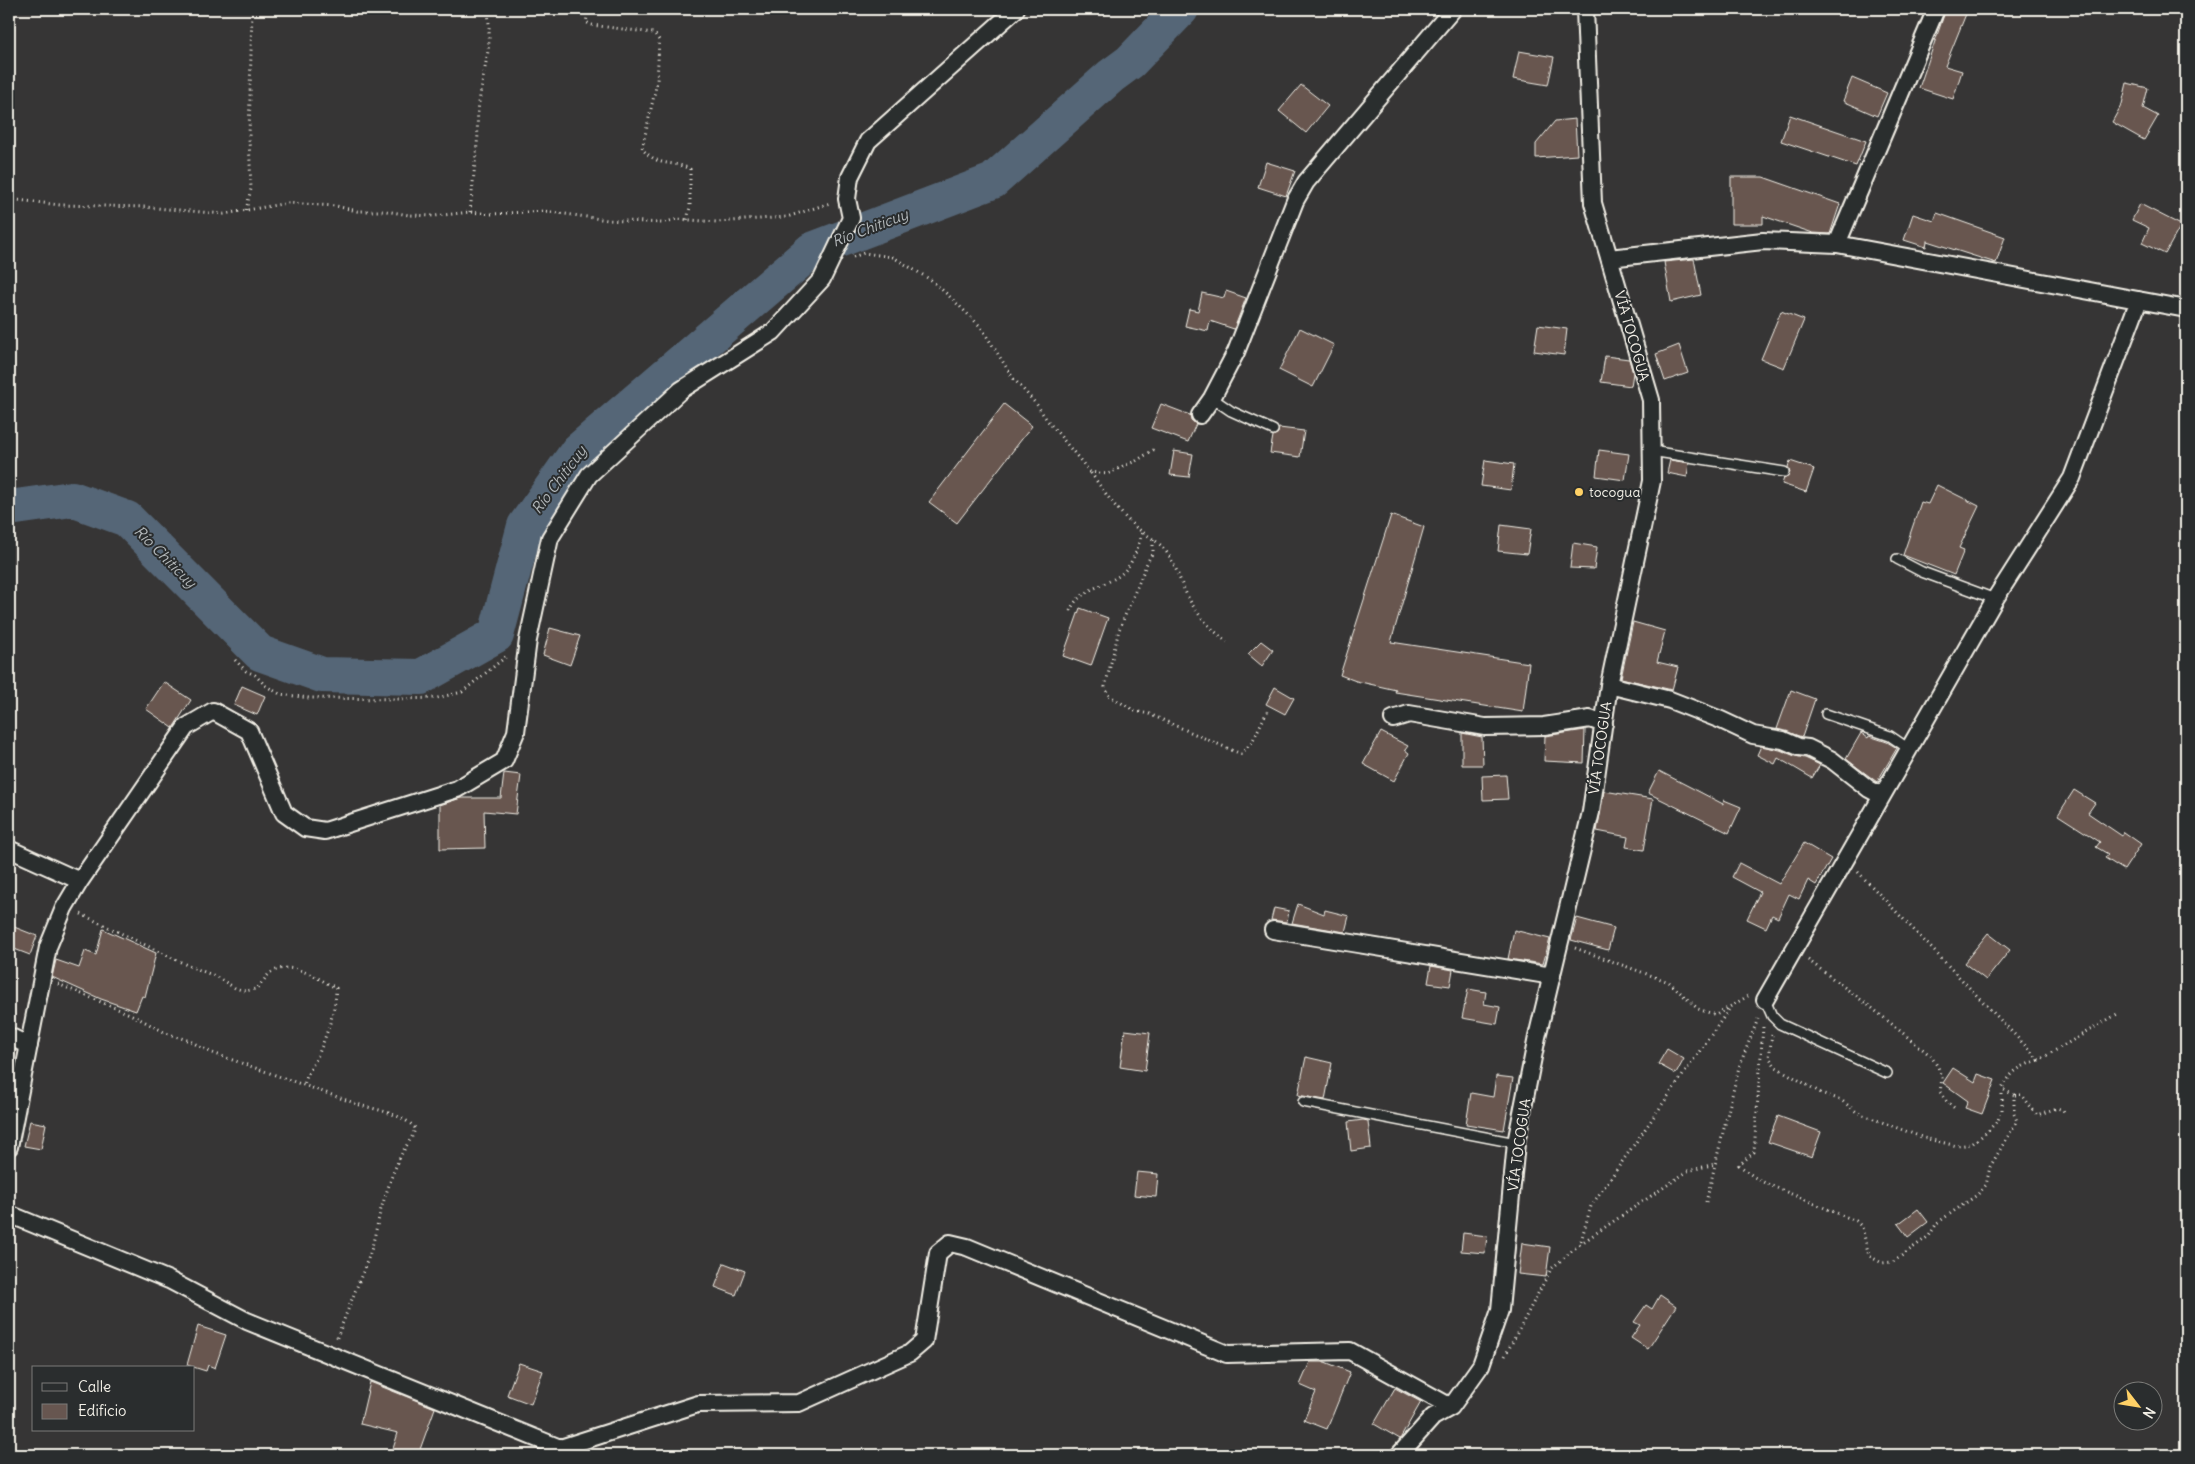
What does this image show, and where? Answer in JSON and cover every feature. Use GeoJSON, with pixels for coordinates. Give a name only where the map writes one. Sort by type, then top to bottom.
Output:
{"type":"FeatureCollection","features":[{"type":"Feature","properties":{"kind":"street"},"geometry":{"type":"LineString","coordinates":[[9,1147],[48,947],[64,908],[80,881],[186,727],[213,711],[249,731],[284,813],[305,828],[325,831],[457,789],[504,761],[516,732],[528,640],[550,538],[589,475],[681,390],[773,332],[822,279],[851,218],[847,198],[850,177],[868,141],[1016,9]]}},
{"type":"Feature","properties":{"kind":"street"},"geometry":{"type":"LineString","coordinates":[[1200,415],[1212,398],[1236,352],[1296,202],[1306,182],[1453,9]]}},
{"type":"Feature","properties":{"kind":"street","name":"VÍA TOCOGUA"},"geometry":{"type":"LineString","coordinates":[[1399,1455],[1433,1417],[1451,1407],[1481,1365],[1500,1310],[1516,1143],[1537,1036],[1591,812],[1609,685],[1652,481],[1651,400],[1593,202],[1585,9]]}},
{"type":"Feature","properties":{"kind":"street"},"geometry":{"type":"LineString","coordinates":[[1838,244],[1936,9]]}},
{"type":"Feature","properties":{"kind":"street"},"geometry":{"type":"LineString","coordinates":[[1609,258],[1763,242],[1838,244],[2186,309]]}},
{"type":"Feature","properties":{"kind":"street"},"geometry":{"type":"LineString","coordinates":[[1759,996],[1793,951],[1995,599],[2072,478],[2139,300]]}},
{"type":"Feature","properties":{"kind":"street"},"geometry":{"type":"LineString","coordinates":[[1609,685],[1670,700],[1753,735],[1783,740],[1799,747],[1808,748],[1832,760],[1869,789],[1882,796]]}},
{"type":"Feature","properties":{"kind":"street"},"geometry":{"type":"LineString","coordinates":[[1393,719],[1410,714],[1485,728],[1544,726],[1590,720],[1604,724]]}},
{"type":"Feature","properties":{"kind":"street"},"geometry":{"type":"LineString","coordinates":[[9,849],[80,881]]}},
{"type":"Feature","properties":{"kind":"street"},"geometry":{"type":"LineString","coordinates":[[1273,930],[1552,976]]}},
{"type":"Feature","properties":{"kind":"street"},"geometry":{"type":"LineString","coordinates":[[9,1036],[28,1046]]}},
{"type":"Feature","properties":{"kind":"street"},"geometry":{"type":"LineString","coordinates":[[9,1214],[169,1280],[247,1321],[560,1448],[698,1404],[799,1403],[910,1353],[924,1341],[938,1253],[950,1243],[967,1247],[1226,1354],[1350,1351],[1451,1407]]}},
{"type":"Feature","properties":{"kind":"lane"},"geometry":{"type":"LineString","coordinates":[[1212,398],[1238,414],[1272,430]]}},
{"type":"Feature","properties":{"kind":"lane"},"geometry":{"type":"LineString","coordinates":[[1651,451],[1784,472]]}},
{"type":"Feature","properties":{"kind":"lane"},"geometry":{"type":"LineString","coordinates":[[1897,558],[1922,572],[1995,599]]}},
{"type":"Feature","properties":{"kind":"lane"},"geometry":{"type":"LineString","coordinates":[[1826,714],[1890,736],[1909,748]]}},
{"type":"Feature","properties":{"kind":"lane"},"geometry":{"type":"LineString","coordinates":[[1759,996],[1772,1016],[1780,1024],[1887,1073]]}},
{"type":"Feature","properties":{"kind":"lane"},"geometry":{"type":"LineString","coordinates":[[1303,1102],[1516,1143]]}},
{"type":"Feature","properties":{"kind":"path"},"geometry":{"type":"LineString","coordinates":[[246,210],[251,189],[249,138],[252,9]]}},
{"type":"Feature","properties":{"kind":"path"},"geometry":{"type":"LineString","coordinates":[[470,212],[473,198],[482,80],[488,48],[488,9]]}},
{"type":"Feature","properties":{"kind":"path"},"geometry":{"type":"LineString","coordinates":[[589,9],[586,22],[591,25],[654,33],[659,40],[657,82],[642,149],[661,164],[680,164],[690,169],[690,207],[687,220]]}},
{"type":"Feature","properties":{"kind":"path"},"geometry":{"type":"LineString","coordinates":[[9,54],[14,25],[12,10]]}},
{"type":"Feature","properties":{"kind":"path"},"geometry":{"type":"LineString","coordinates":[[9,199],[60,205],[145,207],[224,214],[288,203],[336,206],[357,211],[386,211],[409,215],[544,211],[608,220],[662,223],[677,220],[737,222],[787,217],[847,198]]}},
{"type":"Feature","properties":{"kind":"path"},"geometry":{"type":"LineString","coordinates":[[849,259],[864,253],[892,257],[931,280],[981,327],[1013,378],[1037,405],[1118,508],[1142,532],[1164,549],[1175,565],[1187,595],[1203,620],[1227,642]]}},
{"type":"Feature","properties":{"kind":"path"},"geometry":{"type":"LineString","coordinates":[[1090,472],[1108,474],[1136,461],[1154,449]]}},
{"type":"Feature","properties":{"kind":"path"},"geometry":{"type":"LineString","coordinates":[[1070,611],[1074,603],[1082,595],[1118,577],[1128,566],[1142,532]]}},
{"type":"Feature","properties":{"kind":"path"},"geometry":{"type":"LineString","coordinates":[[1153,540],[1153,552],[1119,630],[1105,687],[1108,695],[1134,711],[1148,714],[1241,754],[1252,742],[1269,708]]}},
{"type":"Feature","properties":{"kind":"path"},"geometry":{"type":"LineString","coordinates":[[235,660],[246,671],[255,675],[266,686],[280,694],[336,699],[437,698],[462,692],[528,640]]}},
{"type":"Feature","properties":{"kind":"path"},"geometry":{"type":"LineString","coordinates":[[1845,859],[2039,1060]]}},
{"type":"Feature","properties":{"kind":"path"},"geometry":{"type":"LineString","coordinates":[[64,908],[99,922],[240,989],[256,989],[270,974],[281,969],[294,968],[336,988],[336,1004],[304,1085]]}},
{"type":"Feature","properties":{"kind":"path"},"geometry":{"type":"LineString","coordinates":[[1560,942],[1669,982],[1698,1009],[1716,1015],[1732,1006],[1759,996]]}},
{"type":"Feature","properties":{"kind":"path"},"geometry":{"type":"LineString","coordinates":[[1793,951],[1833,977],[1931,1056],[1942,1078],[1940,1092],[1947,1102],[1957,1110]]}},
{"type":"Feature","properties":{"kind":"path"},"geometry":{"type":"LineString","coordinates":[[43,975],[64,987],[132,1015],[166,1033],[190,1041],[210,1052],[408,1121],[415,1128],[394,1173],[381,1209],[371,1251],[344,1316],[331,1355]]}},
{"type":"Feature","properties":{"kind":"path"},"geometry":{"type":"LineString","coordinates":[[1759,996],[1754,1152],[1739,1165],[1754,1177],[1856,1221],[1862,1227],[1868,1256],[1882,1264],[1893,1262],[1930,1236],[1937,1223],[1977,1195],[1986,1184],[1990,1167],[2018,1121],[2014,1114],[2014,1095]]}},
{"type":"Feature","properties":{"kind":"path"},"geometry":{"type":"LineString","coordinates":[[1706,1202],[1739,1067],[1759,996]]}},
{"type":"Feature","properties":{"kind":"path"},"geometry":{"type":"LineString","coordinates":[[1580,1244],[1591,1206],[1732,1006]]}},
{"type":"Feature","properties":{"kind":"path"},"geometry":{"type":"LineString","coordinates":[[1780,1024],[1772,1033],[1770,1040],[1769,1057],[1776,1067],[1821,1092],[1841,1100],[1858,1113],[1924,1138],[1957,1146],[1972,1144],[1998,1120],[2002,1110],[2002,1090],[2009,1075],[2027,1064],[2039,1060],[2119,1013]]}},
{"type":"Feature","properties":{"kind":"path"},"geometry":{"type":"LineString","coordinates":[[2002,1090],[2014,1095],[2022,1095],[2037,1115],[2057,1108],[2065,1114]]}},
{"type":"Feature","properties":{"kind":"path"},"geometry":{"type":"LineString","coordinates":[[1505,1357],[1551,1269],[1580,1244],[1688,1171],[1716,1164]]}},
{"type":"Feature","properties":{"kind":"building"},"geometry":{"type":"Polygon","coordinates":[[[1946,9],[1968,9],[1945,66],[1962,71],[1953,99],[1919,88],[1946,9]]]}},
{"type":"Feature","properties":{"kind":"building"},"geometry":{"type":"Polygon","coordinates":[[[1519,51],[1554,57],[1548,85],[1513,79],[1519,51]]]}},
{"type":"Feature","properties":{"kind":"building"},"geometry":{"type":"Polygon","coordinates":[[[1852,78],[1887,93],[1877,116],[1843,101],[1852,78]]]}},
{"type":"Feature","properties":{"kind":"building"},"geometry":{"type":"Polygon","coordinates":[[[2127,83],[2148,88],[2143,108],[2158,116],[2144,140],[2112,122],[2122,104],[2127,83]]]}},
{"type":"Feature","properties":{"kind":"building"},"geometry":{"type":"Polygon","coordinates":[[[1301,85],[1328,106],[1306,133],[1279,111],[1301,85]]]}},
{"type":"Feature","properties":{"kind":"building"},"geometry":{"type":"Polygon","coordinates":[[[1790,115],[1866,141],[1856,166],[1781,141],[1790,115]]]}},
{"type":"Feature","properties":{"kind":"building"},"geometry":{"type":"Polygon","coordinates":[[[1575,119],[1577,155],[1536,158],[1536,144],[1555,121],[1575,119]]]}},
{"type":"Feature","properties":{"kind":"building"},"geometry":{"type":"Polygon","coordinates":[[[1266,162],[1295,171],[1286,196],[1258,187],[1266,162]]]}},
{"type":"Feature","properties":{"kind":"building"},"geometry":{"type":"Polygon","coordinates":[[[1731,177],[1763,177],[1840,204],[1830,234],[1813,233],[1763,216],[1763,224],[1731,224],[1731,177]]]}},
{"type":"Feature","properties":{"kind":"building"},"geometry":{"type":"Polygon","coordinates":[[[2140,204],[2181,225],[2165,254],[2142,243],[2149,228],[2132,220],[2140,204]]]}},
{"type":"Feature","properties":{"kind":"building"},"geometry":{"type":"Polygon","coordinates":[[[1937,213],[2005,237],[1996,263],[1927,241],[1926,247],[1904,240],[1913,214],[1934,221],[1937,213]]]}},
{"type":"Feature","properties":{"kind":"building"},"geometry":{"type":"Polygon","coordinates":[[[1694,259],[1701,295],[1671,302],[1664,262],[1694,259]]]}},
{"type":"Feature","properties":{"kind":"building"},"geometry":{"type":"Polygon","coordinates":[[[1226,291],[1246,298],[1234,329],[1210,321],[1208,331],[1185,326],[1189,309],[1198,311],[1202,293],[1224,298],[1226,291]]]}},
{"type":"Feature","properties":{"kind":"building"},"geometry":{"type":"Polygon","coordinates":[[[1781,311],[1804,320],[1784,368],[1761,359],[1781,311]]]}},
{"type":"Feature","properties":{"kind":"building"},"geometry":{"type":"Polygon","coordinates":[[[1538,325],[1567,329],[1564,355],[1534,351],[1538,325]]]}},
{"type":"Feature","properties":{"kind":"building"},"geometry":{"type":"Polygon","coordinates":[[[1300,328],[1334,345],[1313,387],[1279,370],[1300,328]]]}},
{"type":"Feature","properties":{"kind":"building"},"geometry":{"type":"Polygon","coordinates":[[[1679,345],[1688,373],[1665,381],[1656,354],[1679,345]]]}},
{"type":"Feature","properties":{"kind":"building"},"geometry":{"type":"Polygon","coordinates":[[[1605,356],[1629,359],[1633,373],[1631,386],[1601,382],[1605,356]]]}},
{"type":"Feature","properties":{"kind":"building"},"geometry":{"type":"Polygon","coordinates":[[[1004,404],[1032,426],[957,523],[929,502],[1004,404]]]}},
{"type":"Feature","properties":{"kind":"building"},"geometry":{"type":"Polygon","coordinates":[[[1161,404],[1190,415],[1191,420],[1196,424],[1188,442],[1151,428],[1161,404]]]}},
{"type":"Feature","properties":{"kind":"building"},"geometry":{"type":"Polygon","coordinates":[[[1279,428],[1304,431],[1300,457],[1270,453],[1273,436],[1278,433],[1279,428]]]}},
{"type":"Feature","properties":{"kind":"building"},"geometry":{"type":"Polygon","coordinates":[[[1599,450],[1629,454],[1625,480],[1596,476],[1599,450]]]}},
{"type":"Feature","properties":{"kind":"building"},"geometry":{"type":"Polygon","coordinates":[[[1174,451],[1193,454],[1189,477],[1170,475],[1174,451]]]}},
{"type":"Feature","properties":{"kind":"building"},"geometry":{"type":"Polygon","coordinates":[[[1485,460],[1514,464],[1511,490],[1481,486],[1485,460]]]}},
{"type":"Feature","properties":{"kind":"building"},"geometry":{"type":"Polygon","coordinates":[[[1670,460],[1689,463],[1687,477],[1667,473],[1670,460]]]}},
{"type":"Feature","properties":{"kind":"building"},"geometry":{"type":"Polygon","coordinates":[[[1790,461],[1814,469],[1806,492],[1782,484],[1784,478],[1790,473],[1788,467],[1790,461]]]}},
{"type":"Feature","properties":{"kind":"building"},"geometry":{"type":"Polygon","coordinates":[[[1937,485],[1979,506],[1959,548],[1964,550],[1954,575],[1903,555],[1921,502],[1928,504],[1937,485]]]}},
{"type":"Feature","properties":{"kind":"building"},"geometry":{"type":"Polygon","coordinates":[[[1391,515],[1424,527],[1391,642],[1529,663],[1523,712],[1395,692],[1396,690],[1356,681],[1340,675],[1391,515]]]}},
{"type":"Feature","properties":{"kind":"building"},"geometry":{"type":"Polygon","coordinates":[[[1501,525],[1531,529],[1527,554],[1498,551],[1501,525]]]}},
{"type":"Feature","properties":{"kind":"building"},"geometry":{"type":"Polygon","coordinates":[[[1573,543],[1597,547],[1594,569],[1570,568],[1573,543]]]}},
{"type":"Feature","properties":{"kind":"building"},"geometry":{"type":"Polygon","coordinates":[[[1080,608],[1108,618],[1091,666],[1063,656],[1080,608]]]}},
{"type":"Feature","properties":{"kind":"building"},"geometry":{"type":"Polygon","coordinates":[[[1633,622],[1665,631],[1657,662],[1678,667],[1672,690],[1621,678],[1633,622]]]}},
{"type":"Feature","properties":{"kind":"building"},"geometry":{"type":"Polygon","coordinates":[[[550,628],[580,636],[570,665],[543,655],[550,628]]]}},
{"type":"Feature","properties":{"kind":"building"},"geometry":{"type":"Polygon","coordinates":[[[1261,641],[1273,650],[1262,666],[1248,654],[1261,641]]]}},
{"type":"Feature","properties":{"kind":"building"},"geometry":{"type":"Polygon","coordinates":[[[164,682],[191,700],[173,728],[146,709],[164,682]]]}},
{"type":"Feature","properties":{"kind":"building"},"geometry":{"type":"Polygon","coordinates":[[[242,686],[265,696],[257,715],[234,705],[242,686]]]}},
{"type":"Feature","properties":{"kind":"building"},"geometry":{"type":"Polygon","coordinates":[[[1275,687],[1294,698],[1285,714],[1266,704],[1275,687]]]}},
{"type":"Feature","properties":{"kind":"building"},"geometry":{"type":"Polygon","coordinates":[[[1791,690],[1815,699],[1802,737],[1777,729],[1791,690]]]}},
{"type":"Feature","properties":{"kind":"building"},"geometry":{"type":"Polygon","coordinates":[[[1585,730],[1584,763],[1544,761],[1545,736],[1585,730]]]}},
{"type":"Feature","properties":{"kind":"building"},"geometry":{"type":"Polygon","coordinates":[[[1381,732],[1408,746],[1405,750],[1409,753],[1394,781],[1363,764],[1381,732]]]}},
{"type":"Feature","properties":{"kind":"building"},"geometry":{"type":"Polygon","coordinates":[[[1462,733],[1482,737],[1483,765],[1462,765],[1462,733]]]}},
{"type":"Feature","properties":{"kind":"building"},"geometry":{"type":"Polygon","coordinates":[[[1861,733],[1868,738],[1869,736],[1887,742],[1897,748],[1877,782],[1846,759],[1861,733]]]}},
{"type":"Feature","properties":{"kind":"building"},"geometry":{"type":"Polygon","coordinates":[[[1761,746],[1805,758],[1820,765],[1812,778],[1778,758],[1775,764],[1757,755],[1761,746]]]}},
{"type":"Feature","properties":{"kind":"building"},"geometry":{"type":"Polygon","coordinates":[[[1659,771],[1723,804],[1724,800],[1741,807],[1729,833],[1648,793],[1659,771]]]}},
{"type":"Feature","properties":{"kind":"building"},"geometry":{"type":"Polygon","coordinates":[[[504,773],[521,775],[516,814],[484,811],[485,848],[440,849],[440,805],[461,798],[501,798],[504,773]]]}},
{"type":"Feature","properties":{"kind":"building"},"geometry":{"type":"Polygon","coordinates":[[[1506,775],[1508,799],[1483,800],[1482,776],[1506,775]]]}},
{"type":"Feature","properties":{"kind":"building"},"geometry":{"type":"Polygon","coordinates":[[[2074,790],[2095,803],[2088,813],[2122,836],[2124,832],[2141,844],[2124,870],[2105,858],[2108,854],[2096,847],[2100,842],[2058,815],[2074,790]]]}},
{"type":"Feature","properties":{"kind":"building"},"geometry":{"type":"Polygon","coordinates":[[[1604,791],[1653,799],[1644,850],[1626,847],[1628,837],[1597,831],[1604,791]]]}},
{"type":"Feature","properties":{"kind":"building"},"geometry":{"type":"Polygon","coordinates":[[[1804,843],[1831,859],[1816,885],[1808,880],[1799,899],[1789,894],[1778,918],[1772,915],[1766,928],[1747,919],[1760,892],[1732,877],[1739,863],[1779,884],[1804,843]]]}},
{"type":"Feature","properties":{"kind":"building"},"geometry":{"type":"Polygon","coordinates":[[[1298,904],[1324,914],[1325,910],[1349,916],[1345,932],[1292,923],[1298,904]]]}},
{"type":"Feature","properties":{"kind":"building"},"geometry":{"type":"Polygon","coordinates":[[[1274,908],[1289,911],[1287,922],[1271,920],[1274,908]]]}},
{"type":"Feature","properties":{"kind":"building"},"geometry":{"type":"Polygon","coordinates":[[[1577,918],[1614,928],[1608,950],[1571,940],[1577,918]]]}},
{"type":"Feature","properties":{"kind":"building"},"geometry":{"type":"Polygon","coordinates":[[[9,925],[37,936],[30,955],[9,947],[9,925]]]}},
{"type":"Feature","properties":{"kind":"building"},"geometry":{"type":"Polygon","coordinates":[[[103,929],[156,953],[145,997],[142,996],[136,1011],[101,999],[52,977],[56,960],[79,968],[85,951],[96,955],[103,929]]]}},
{"type":"Feature","properties":{"kind":"building"},"geometry":{"type":"Polygon","coordinates":[[[1514,930],[1550,939],[1543,964],[1508,959],[1514,930]]]}},
{"type":"Feature","properties":{"kind":"building"},"geometry":{"type":"Polygon","coordinates":[[[1988,933],[2010,950],[1986,980],[1964,963],[1988,933]]]}},
{"type":"Feature","properties":{"kind":"building"},"geometry":{"type":"Polygon","coordinates":[[[1431,966],[1453,970],[1450,986],[1428,983],[1431,966]]]}},
{"type":"Feature","properties":{"kind":"building"},"geometry":{"type":"Polygon","coordinates":[[[1468,989],[1486,992],[1484,1004],[1500,1007],[1497,1024],[1462,1018],[1468,989]]]}},
{"type":"Feature","properties":{"kind":"building"},"geometry":{"type":"Polygon","coordinates":[[[1125,1030],[1150,1033],[1145,1071],[1120,1067],[1125,1030]]]}},
{"type":"Feature","properties":{"kind":"building"},"geometry":{"type":"Polygon","coordinates":[[[1667,1049],[1684,1059],[1676,1074],[1658,1064],[1667,1049]]]}},
{"type":"Feature","properties":{"kind":"building"},"geometry":{"type":"Polygon","coordinates":[[[1306,1057],[1332,1063],[1325,1100],[1298,1095],[1306,1057]]]}},
{"type":"Feature","properties":{"kind":"building"},"geometry":{"type":"Polygon","coordinates":[[[1953,1068],[1975,1082],[1978,1074],[1995,1080],[1982,1114],[1965,1108],[1968,1101],[1943,1083],[1953,1068]]]}},
{"type":"Feature","properties":{"kind":"building"},"geometry":{"type":"Polygon","coordinates":[[[1496,1076],[1513,1078],[1504,1130],[1466,1124],[1471,1093],[1493,1097],[1496,1076]]]}},
{"type":"Feature","properties":{"kind":"building"},"geometry":{"type":"Polygon","coordinates":[[[1778,1116],[1821,1132],[1812,1157],[1768,1142],[1778,1116]]]}},
{"type":"Feature","properties":{"kind":"building"},"geometry":{"type":"Polygon","coordinates":[[[30,1121],[46,1124],[41,1149],[24,1146],[30,1121]]]}},
{"type":"Feature","properties":{"kind":"building"},"geometry":{"type":"Polygon","coordinates":[[[1368,1121],[1371,1148],[1351,1151],[1348,1122],[1368,1121]]]}},
{"type":"Feature","properties":{"kind":"building"},"geometry":{"type":"Polygon","coordinates":[[[1137,1172],[1158,1174],[1156,1197],[1134,1195],[1137,1172]]]}},
{"type":"Feature","properties":{"kind":"building"},"geometry":{"type":"Polygon","coordinates":[[[1918,1209],[1928,1222],[1908,1237],[1898,1224],[1918,1209]]]}},
{"type":"Feature","properties":{"kind":"building"},"geometry":{"type":"Polygon","coordinates":[[[1463,1233],[1487,1236],[1485,1253],[1461,1251],[1463,1233]]]}},
{"type":"Feature","properties":{"kind":"building"},"geometry":{"type":"Polygon","coordinates":[[[1522,1243],[1550,1247],[1546,1277],[1518,1274],[1522,1243]]]}},
{"type":"Feature","properties":{"kind":"building"},"geometry":{"type":"Polygon","coordinates":[[[724,1263],[745,1271],[736,1295],[715,1287],[724,1263]]]}},
{"type":"Feature","properties":{"kind":"building"},"geometry":{"type":"Polygon","coordinates":[[[1660,1295],[1676,1306],[1648,1349],[1631,1338],[1640,1325],[1634,1322],[1646,1305],[1652,1309],[1660,1295]]]}},
{"type":"Feature","properties":{"kind":"building"},"geometry":{"type":"Polygon","coordinates":[[[198,1326],[226,1335],[215,1368],[208,1365],[206,1371],[187,1365],[198,1326]]]}},
{"type":"Feature","properties":{"kind":"building"},"geometry":{"type":"Polygon","coordinates":[[[1310,1362],[1325,1362],[1350,1372],[1327,1429],[1304,1420],[1316,1392],[1300,1385],[1310,1362]]]}},
{"type":"Feature","properties":{"kind":"building"},"geometry":{"type":"Polygon","coordinates":[[[519,1363],[543,1371],[531,1404],[507,1395],[519,1363]]]}},
{"type":"Feature","properties":{"kind":"building"},"geometry":{"type":"Polygon","coordinates":[[[370,1382],[435,1408],[418,1455],[391,1455],[398,1433],[360,1424],[370,1382]]]}},
{"type":"Feature","properties":{"kind":"building"},"geometry":{"type":"Polygon","coordinates":[[[1395,1388],[1421,1402],[1400,1439],[1374,1424],[1395,1388]]]}},
{"type":"Feature","properties":{"kind":"waterway","name":"Río Chiticuy"},"geometry":{"type":"LineString","coordinates":[[9,508],[72,499],[127,519],[260,653],[322,675],[421,677],[496,635],[525,526],[578,451],[812,250],[993,181],[1111,76],[1130,62],[1181,9]]}},
{"type":"Feature","properties":{"kind":"place","name":"tocogua"},"geometry":{"type":"Point","coordinates":[1579,492]}}]}
